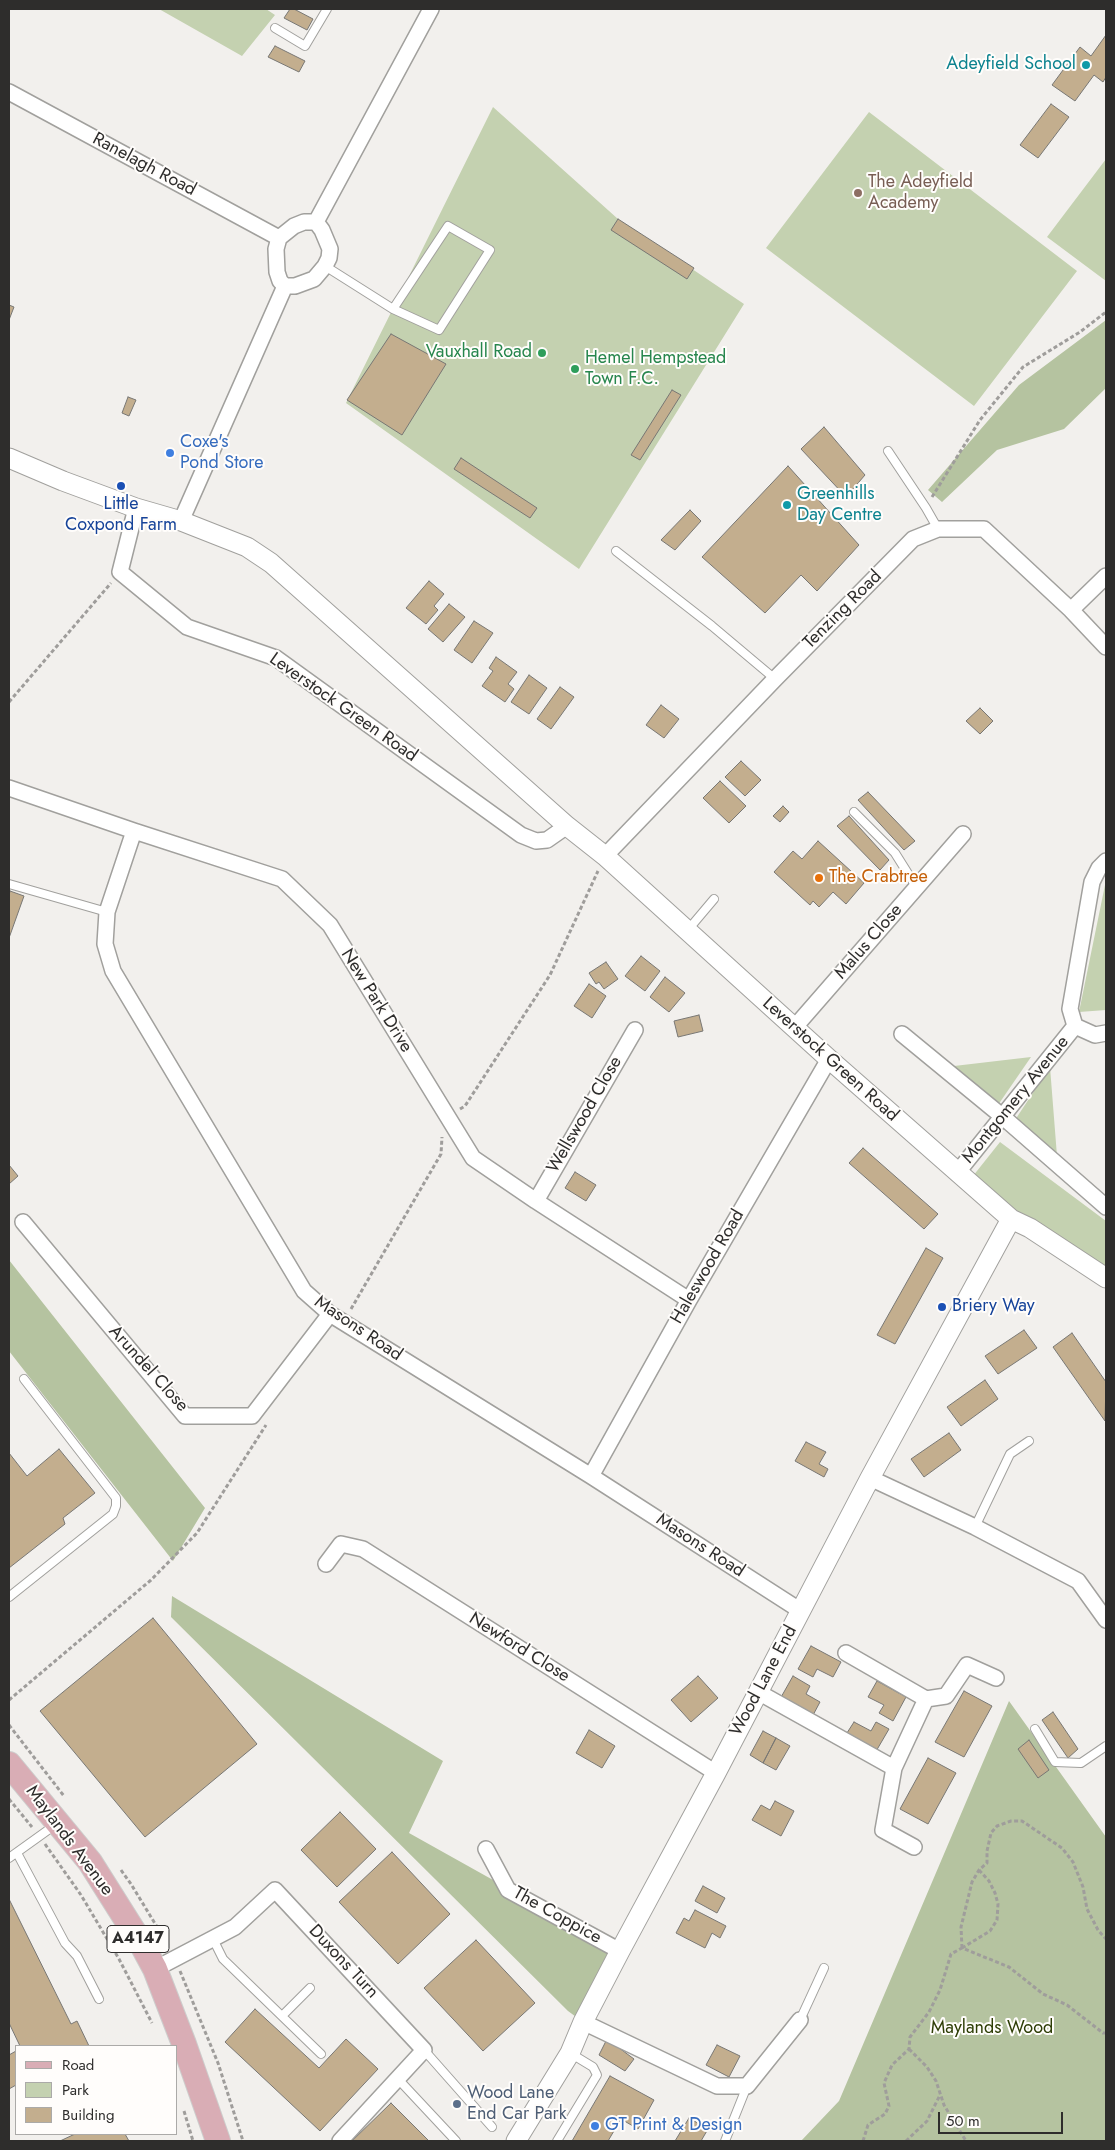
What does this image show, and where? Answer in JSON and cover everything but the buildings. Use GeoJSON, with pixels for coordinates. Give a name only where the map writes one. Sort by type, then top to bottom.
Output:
{"type":"FeatureCollection","features":[{"type":"Feature","properties":{"kind":"main road","name":"Maylands Avenue"},"geometry":{"type":"LineString","coordinates":[[9,1764],[90,1862],[114,1898],[154,1969],[180,2046],[218,2141]]}},
{"type":"Feature","properties":{"kind":"street"},"geometry":{"type":"LineString","coordinates":[[316,222],[431,9]]}},
{"type":"Feature","properties":{"kind":"street","name":"Ranelagh Road"},"geometry":{"type":"LineString","coordinates":[[9,92],[279,238]]}},
{"type":"Feature","properties":{"kind":"street"},"geometry":{"type":"LineString","coordinates":[[304,222],[316,222],[322,230],[330,249],[329,258],[314,279],[295,286],[285,286],[280,281],[277,272],[276,249],[279,238],[294,226],[304,222]]}},
{"type":"Feature","properties":{"kind":"street"},"geometry":{"type":"LineString","coordinates":[[181,521],[285,286]]}},
{"type":"Feature","properties":{"kind":"street","name":"Leverstock Green Road"},"geometry":{"type":"LineString","coordinates":[[9,458],[136,508],[181,521],[247,546],[271,563],[567,826],[604,856],[686,932],[957,1173],[1011,1219],[1030,1228],[1106,1278]]}},
{"type":"Feature","properties":{"kind":"street"},"geometry":{"type":"LineString","coordinates":[[120,572],[136,508]]}},
{"type":"Feature","properties":{"kind":"street","name":"Tenzing Road"},"geometry":{"type":"LineString","coordinates":[[604,856],[912,539],[938,530],[984,529],[1071,610],[1106,648]]}},
{"type":"Feature","properties":{"kind":"street","name":"Leverstock Green Road"},"geometry":{"type":"LineString","coordinates":[[120,572],[187,627],[276,658],[521,835],[536,841],[547,840],[567,826]]}},
{"type":"Feature","properties":{"kind":"street"},"geometry":{"type":"LineString","coordinates":[[1071,610],[1106,576]]}},
{"type":"Feature","properties":{"kind":"street","name":"New Park Drive"},"geometry":{"type":"LineString","coordinates":[[9,788],[282,879],[330,925],[473,1158],[689,1300]]}},
{"type":"Feature","properties":{"kind":"street","name":"Masons Road"},"geometry":{"type":"LineString","coordinates":[[134,831],[107,912],[105,944],[113,971],[304,1291],[330,1314],[590,1476],[801,1611]]}},
{"type":"Feature","properties":{"kind":"street","name":"Malus Close"},"geometry":{"type":"LineString","coordinates":[[794,1028],[963,834]]}},
{"type":"Feature","properties":{"kind":"street","name":"Montgomery Avenue"},"geometry":{"type":"LineString","coordinates":[[1074,1026],[1070,1010],[1092,882],[1099,868],[1106,861]]}},
{"type":"Feature","properties":{"kind":"street","name":"Montgomery Avenue"},"geometry":{"type":"LineString","coordinates":[[1074,1026],[1095,1035],[1106,1033]]}},
{"type":"Feature","properties":{"kind":"street","name":"Montgomery Avenue"},"geometry":{"type":"LineString","coordinates":[[957,1173],[1074,1026]]}},
{"type":"Feature","properties":{"kind":"street","name":"Wellswood Close"},"geometry":{"type":"LineString","coordinates":[[536,1201],[635,1030]]}},
{"type":"Feature","properties":{"kind":"street"},"geometry":{"type":"LineString","coordinates":[[902,1034],[1003,1116],[1106,1207]]}},
{"type":"Feature","properties":{"kind":"street","name":"Haleswood Road"},"geometry":{"type":"LineString","coordinates":[[590,1476],[828,1059]]}},
{"type":"Feature","properties":{"kind":"street","name":"Wood Lane End"},"geometry":{"type":"LineString","coordinates":[[521,2137],[570,2053],[583,2022],[620,1951],[716,1773],[870,1478],[1011,1219]]}},
{"type":"Feature","properties":{"kind":"street","name":"Arundel Close"},"geometry":{"type":"LineString","coordinates":[[22,1222],[185,1416],[252,1416],[330,1314]]}},
{"type":"Feature","properties":{"kind":"street"},"geometry":{"type":"LineString","coordinates":[[870,1478],[975,1527],[1078,1581],[1106,1620]]}},
{"type":"Feature","properties":{"kind":"street","name":"Newford Close"},"geometry":{"type":"LineString","coordinates":[[326,1564],[341,1544],[363,1549],[716,1773]]}},
{"type":"Feature","properties":{"kind":"street"},"geometry":{"type":"LineString","coordinates":[[846,1653],[926,1699],[946,1696],[967,1665],[996,1678]]}},
{"type":"Feature","properties":{"kind":"street"},"geometry":{"type":"LineString","coordinates":[[758,1692],[894,1768]]}},
{"type":"Feature","properties":{"kind":"street"},"geometry":{"type":"LineString","coordinates":[[914,1847],[883,1830],[894,1768],[926,1699]]}},
{"type":"Feature","properties":{"kind":"street","name":"The Coppice"},"geometry":{"type":"LineString","coordinates":[[486,1849],[508,1890],[620,1951]]}},
{"type":"Feature","properties":{"kind":"street","name":"Duxons Turn"},"geometry":{"type":"LineString","coordinates":[[154,1969],[235,1927],[275,1890],[424,2050]]}},
{"type":"Feature","properties":{"kind":"street"},"geometry":{"type":"LineString","coordinates":[[583,2022],[717,2086],[747,2086],[800,2020]]}},
{"type":"Feature","properties":{"kind":"street"},"geometry":{"type":"LineString","coordinates":[[340,2141],[424,2050]]}},
{"type":"Feature","properties":{"kind":"lane"},"geometry":{"type":"LineString","coordinates":[[275,28],[305,46],[327,9]]}},
{"type":"Feature","properties":{"kind":"lane"},"geometry":{"type":"LineString","coordinates":[[325,266],[392,308],[438,330],[490,250],[448,226],[392,308]]}},
{"type":"Feature","properties":{"kind":"lane"},"geometry":{"type":"LineString","coordinates":[[888,451],[926,508],[938,530]]}},
{"type":"Feature","properties":{"kind":"lane"},"geometry":{"type":"LineString","coordinates":[[616,551],[775,678]]}},
{"type":"Feature","properties":{"kind":"lane"},"geometry":{"type":"LineString","coordinates":[[854,812],[895,853],[917,888]]}},
{"type":"Feature","properties":{"kind":"lane"},"geometry":{"type":"LineString","coordinates":[[9,884],[107,912]]}},
{"type":"Feature","properties":{"kind":"lane"},"geometry":{"type":"LineString","coordinates":[[686,932],[714,899]]}},
{"type":"Feature","properties":{"kind":"lane"},"geometry":{"type":"LineString","coordinates":[[9,1597],[113,1514],[116,1506],[116,1498],[24,1380]]}},
{"type":"Feature","properties":{"kind":"lane"},"geometry":{"type":"LineString","coordinates":[[975,1527],[1010,1454],[1029,1441]]}},
{"type":"Feature","properties":{"kind":"lane"},"geometry":{"type":"LineString","coordinates":[[1035,1729],[1055,1762],[1081,1763],[1106,1746]]}},
{"type":"Feature","properties":{"kind":"lane"},"geometry":{"type":"LineString","coordinates":[[9,1858],[59,1823]]}},
{"type":"Feature","properties":{"kind":"lane"},"geometry":{"type":"LineString","coordinates":[[17,1853],[65,1943],[77,1956],[99,1999]]}},
{"type":"Feature","properties":{"kind":"lane"},"geometry":{"type":"LineString","coordinates":[[214,1939],[223,1959],[283,2015],[321,2054]]}},
{"type":"Feature","properties":{"kind":"lane"},"geometry":{"type":"LineString","coordinates":[[800,2020],[824,1968]]}},
{"type":"Feature","properties":{"kind":"lane"},"geometry":{"type":"LineString","coordinates":[[283,2015],[310,1988]]}},
{"type":"Feature","properties":{"kind":"lane"},"geometry":{"type":"LineString","coordinates":[[424,2050],[492,2126]]}},
{"type":"Feature","properties":{"kind":"lane"},"geometry":{"type":"LineString","coordinates":[[557,2141],[596,2075],[593,2068],[570,2053]]}},
{"type":"Feature","properties":{"kind":"lane"},"geometry":{"type":"LineString","coordinates":[[398,2079],[456,2141]]}},
{"type":"Feature","properties":{"kind":"lane"},"geometry":{"type":"LineString","coordinates":[[725,2141],[747,2086]]}},
{"type":"Feature","properties":{"kind":"path"},"geometry":{"type":"LineString","coordinates":[[926,508],[980,420],[1023,367],[1080,332],[1106,312]]}},
{"type":"Feature","properties":{"kind":"path"},"geometry":{"type":"LineString","coordinates":[[9,702],[120,572]]}},
{"type":"Feature","properties":{"kind":"path"},"geometry":{"type":"LineString","coordinates":[[343,1322],[441,1154],[443,1123],[465,1106],[550,975],[604,856]]}},
{"type":"Feature","properties":{"kind":"path"},"geometry":{"type":"LineString","coordinates":[[9,1700],[151,1580],[197,1533],[269,1422]]}},
{"type":"Feature","properties":{"kind":"path"},"geometry":{"type":"LineString","coordinates":[[9,1798],[30,1824]]}},
{"type":"Feature","properties":{"kind":"path"},"geometry":{"type":"LineString","coordinates":[[962,1948],[961,1927],[972,1882],[979,1870],[987,1863],[991,1833],[997,1826],[1011,1821],[1022,1821],[1062,1848],[1073,1862],[1083,1886],[1087,1909],[1098,1930],[1106,1939]]}},
{"type":"Feature","properties":{"kind":"path"},"geometry":{"type":"LineString","coordinates":[[52,1854],[81,1895],[119,1959],[146,2008],[156,2031]]}},
{"type":"Feature","properties":{"kind":"path"},"geometry":{"type":"LineString","coordinates":[[863,2141],[868,2125],[885,2114],[889,2106],[884,2083],[892,2065],[909,2049],[910,2037],[929,2012],[940,1990],[951,1954],[990,1931],[997,1920],[998,1904],[995,1893],[989,1881],[979,1870]]}},
{"type":"Feature","properties":{"kind":"path"},"geometry":{"type":"LineString","coordinates":[[962,1948],[1010,1967],[1042,1994],[1067,2005],[1102,2033],[1106,2033]]}},
{"type":"Feature","properties":{"kind":"path"},"geometry":{"type":"LineString","coordinates":[[909,2049],[936,2081],[944,2106],[966,2141]]}},
{"type":"Feature","properties":{"kind":"path"},"geometry":{"type":"LineString","coordinates":[[906,2141],[927,2121],[940,2094]]}},
{"type":"Feature","properties":{"kind":"path"},"geometry":{"type":"LineString","coordinates":[[182,2104],[193,2141]]}},
{"type":"Feature","properties":{"kind":"green space"},"geometry":{"type":"Polygon","coordinates":[[[159,9],[266,9],[275,15],[242,56],[159,9]]]}},
{"type":"Feature","properties":{"kind":"green space","name":"Vauxhall Road"},"geometry":{"type":"Polygon","coordinates":[[[493,107],[618,219],[744,304],[579,569],[346,403],[493,107]]]}},
{"type":"Feature","properties":{"kind":"green space"},"geometry":{"type":"Polygon","coordinates":[[[869,112],[1077,271],[974,406],[766,248],[869,112]]]}},
{"type":"Feature","properties":{"kind":"green space"},"geometry":{"type":"Polygon","coordinates":[[[1106,159],[1106,281],[1047,237],[1106,159]]]}},
{"type":"Feature","properties":{"kind":"green space"},"geometry":{"type":"Polygon","coordinates":[[[1106,320],[1106,388],[1064,429],[997,450],[942,502],[928,490],[1019,385],[1106,320]]]}},
{"type":"Feature","properties":{"kind":"green space"},"geometry":{"type":"Polygon","coordinates":[[[1106,882],[1106,1010],[1079,1012],[1105,885],[1106,882]]]}},
{"type":"Feature","properties":{"kind":"green space"},"geometry":{"type":"Polygon","coordinates":[[[1031,1057],[998,1105],[954,1066],[1031,1057]]]}},
{"type":"Feature","properties":{"kind":"green space"},"geometry":{"type":"Polygon","coordinates":[[[1050,1067],[1057,1156],[1015,1120],[1050,1067]]]}},
{"type":"Feature","properties":{"kind":"green space"},"geometry":{"type":"Polygon","coordinates":[[[1000,1142],[1106,1221],[1106,1269],[1011,1212],[973,1176],[1000,1142]]]}},
{"type":"Feature","properties":{"kind":"green space"},"geometry":{"type":"Polygon","coordinates":[[[9,1260],[205,1508],[173,1561],[9,1351],[9,1260]]]}},
{"type":"Feature","properties":{"kind":"green space"},"geometry":{"type":"Polygon","coordinates":[[[172,1596],[443,1761],[409,1833],[620,1951],[583,2022],[568,2011],[171,1617],[172,1596]]]}},
{"type":"Feature","properties":{"kind":"green space","name":"Maylands Wood"},"geometry":{"type":"Polygon","coordinates":[[[1009,1701],[1106,1837],[1106,2141],[801,2141],[839,2101],[1009,1701]]]}},
{"type":"Feature","properties":{"kind":"place","name":"Adeyfield School"},"geometry":{"type":"Point","coordinates":[1086,65]}},
{"type":"Feature","properties":{"kind":"place","name":"The Adeyfield Academy"},"geometry":{"type":"Point","coordinates":[858,193]}},
{"type":"Feature","properties":{"kind":"place","name":"Vauxhall Road"},"geometry":{"type":"Point","coordinates":[542,353]}},
{"type":"Feature","properties":{"kind":"place","name":"Hemel Hempstead Town F.C."},"geometry":{"type":"Point","coordinates":[575,369]}},
{"type":"Feature","properties":{"kind":"place","name":"Coxe's Pond Store"},"geometry":{"type":"Point","coordinates":[170,453]}},
{"type":"Feature","properties":{"kind":"place","name":"Little Coxpond Farm"},"geometry":{"type":"Point","coordinates":[121,486]}},
{"type":"Feature","properties":{"kind":"place","name":"Greenhills Day Centre"},"geometry":{"type":"Point","coordinates":[787,505]}},
{"type":"Feature","properties":{"kind":"place","name":"The Crabtree"},"geometry":{"type":"Point","coordinates":[819,878]}},
{"type":"Feature","properties":{"kind":"place","name":"Briery Way"},"geometry":{"type":"Point","coordinates":[942,1307]}},
{"type":"Feature","properties":{"kind":"place","name":"Wood Lane End Car Park"},"geometry":{"type":"Point","coordinates":[457,2104]}},
{"type":"Feature","properties":{"kind":"place","name":"GT Print & Design"},"geometry":{"type":"Point","coordinates":[595,2126]}}]}
